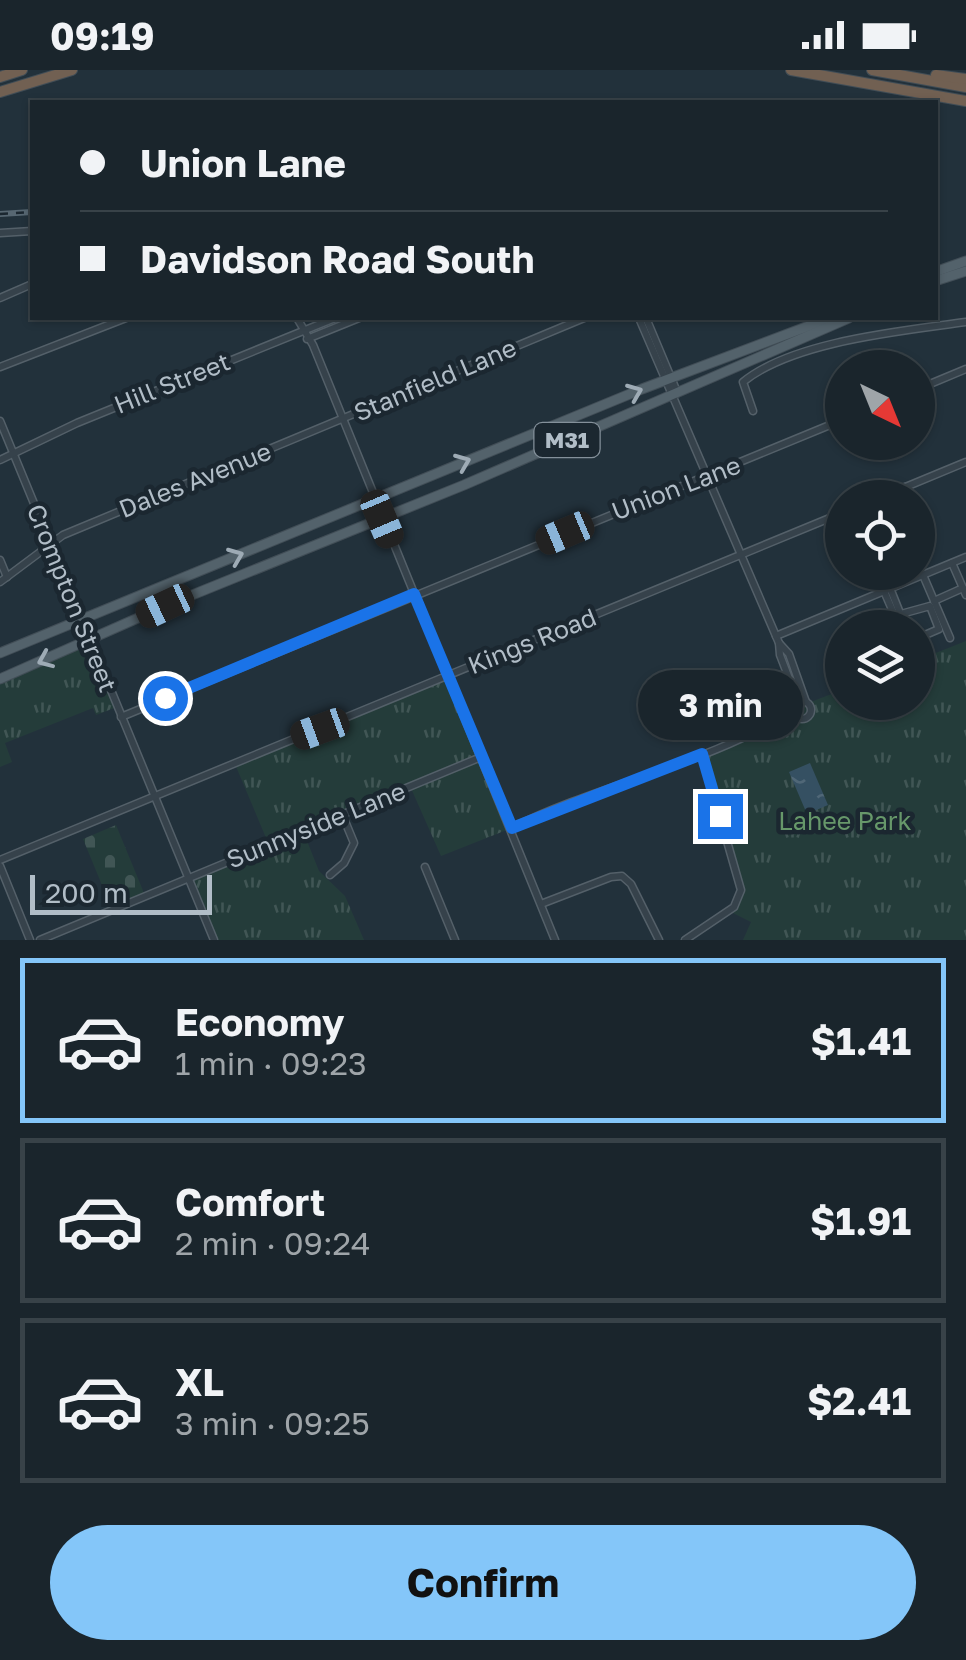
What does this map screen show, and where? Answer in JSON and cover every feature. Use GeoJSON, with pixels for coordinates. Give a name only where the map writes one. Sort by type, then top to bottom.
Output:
{"type":"FeatureCollection","features":[{"type":"Feature","properties":{"kind":"highway"},"geometry":{"type":"LineString","coordinates":[[0,73],[22,70]]}},
{"type":"Feature","properties":{"kind":"highway"},"geometry":{"type":"LineString","coordinates":[[0,92],[72,70]]}},
{"type":"Feature","properties":{"kind":"highway"},"geometry":{"type":"LineString","coordinates":[[791,70],[966,104]]}},
{"type":"Feature","properties":{"kind":"highway"},"geometry":{"type":"LineString","coordinates":[[872,70],[966,83]]}},
{"type":"Feature","properties":{"kind":"highway"},"geometry":{"type":"LineString","coordinates":[[905,70],[966,83]]}},
{"type":"Feature","properties":{"kind":"main road"},"geometry":{"type":"LineString","coordinates":[[938,271],[966,261]]}},
{"type":"Feature","properties":{"kind":"main road"},"geometry":{"type":"LineString","coordinates":[[938,280],[966,271]]}},
{"type":"Feature","properties":{"kind":"main road","name":"M31"},"geometry":{"type":"LineString","coordinates":[[0,652],[668,379],[825,320]]}},
{"type":"Feature","properties":{"kind":"main road","name":"M31"},"geometry":{"type":"LineString","coordinates":[[0,678],[216,584],[676,398],[795,339],[844,320]]}},
{"type":"Feature","properties":{"kind":"street"},"geometry":{"type":"LineString","coordinates":[[0,233],[30,231]]}},
{"type":"Feature","properties":{"kind":"street"},"geometry":{"type":"LineString","coordinates":[[0,298],[30,285]]}},
{"type":"Feature","properties":{"kind":"street"},"geometry":{"type":"LineString","coordinates":[[0,368],[121,320]]}},
{"type":"Feature","properties":{"kind":"street"},"geometry":{"type":"LineString","coordinates":[[299,320],[311,340],[555,940]]}},
{"type":"Feature","properties":{"kind":"street"},"geometry":{"type":"LineString","coordinates":[[306,320],[306,329]]}},
{"type":"Feature","properties":{"kind":"street","name":"Hill Street"},"geometry":{"type":"LineString","coordinates":[[0,460],[93,416],[330,320]]}},
{"type":"Feature","properties":{"kind":"street"},"geometry":{"type":"LineString","coordinates":[[311,340],[354,320]]}},
{"type":"Feature","properties":{"kind":"street","name":"Stanfield Lane"},"geometry":{"type":"LineString","coordinates":[[342,419],[579,320]]}},
{"type":"Feature","properties":{"kind":"street"},"geometry":{"type":"LineString","coordinates":[[644,320],[778,640],[780,655],[802,702],[810,706],[806,718],[796,714]]}},
{"type":"Feature","properties":{"kind":"street"},"geometry":{"type":"LineString","coordinates":[[753,411],[744,382],[782,362],[844,341],[966,322]]}},
{"type":"Feature","properties":{"kind":"street"},"geometry":{"type":"LineString","coordinates":[[935,382],[966,369]]}},
{"type":"Feature","properties":{"kind":"street","name":"Dales Avenue"},"geometry":{"type":"LineString","coordinates":[[3,580],[63,534],[342,419]]}},
{"type":"Feature","properties":{"kind":"street","name":"Crompton Street"},"geometry":{"type":"LineString","coordinates":[[0,421],[214,940]]}},
{"type":"Feature","properties":{"kind":"street","name":"Union Lane"},"geometry":{"type":"LineString","coordinates":[[121,718],[825,427]]}},
{"type":"Feature","properties":{"kind":"street"},"geometry":{"type":"LineString","coordinates":[[921,480],[966,462]]}},
{"type":"Feature","properties":{"kind":"street","name":"Kings Road"},"geometry":{"type":"LineString","coordinates":[[0,863],[825,519]]}},
{"type":"Feature","properties":{"kind":"street"},"geometry":{"type":"LineString","coordinates":[[935,569],[966,557]]}},
{"type":"Feature","properties":{"kind":"street"},"geometry":{"type":"LineString","coordinates":[[0,560],[3,580]]}},
{"type":"Feature","properties":{"kind":"street"},"geometry":{"type":"LineString","coordinates":[[934,601],[965,592],[952,563]]}},
{"type":"Feature","properties":{"kind":"street"},"geometry":{"type":"LineString","coordinates":[[778,640],[887,590]]}},
{"type":"Feature","properties":{"kind":"street"},"geometry":{"type":"LineString","coordinates":[[887,590],[899,610]]}},
{"type":"Feature","properties":{"kind":"street"},"geometry":{"type":"LineString","coordinates":[[887,590],[895,610]]}},
{"type":"Feature","properties":{"kind":"street"},"geometry":{"type":"LineString","coordinates":[[930,590],[950,638]]}},
{"type":"Feature","properties":{"kind":"street"},"geometry":{"type":"LineString","coordinates":[[512,828],[796,714],[802,702]]}},
{"type":"Feature","properties":{"kind":"street"},"geometry":{"type":"LineString","coordinates":[[685,940],[727,912],[740,898],[742,888],[702,754]]}},
{"type":"Feature","properties":{"kind":"street","name":"Sunnyside Lane"},"geometry":{"type":"LineString","coordinates":[[40,940],[481,757]]}},
{"type":"Feature","properties":{"kind":"street"},"geometry":{"type":"LineString","coordinates":[[330,875],[344,863],[354,843],[342,814]]}},
{"type":"Feature","properties":{"kind":"street"},"geometry":{"type":"LineString","coordinates":[[0,863],[30,940]]}},
{"type":"Feature","properties":{"kind":"street"},"geometry":{"type":"LineString","coordinates":[[425,867],[455,940]]}},
{"type":"Feature","properties":{"kind":"street"},"geometry":{"type":"LineString","coordinates":[[540,904],[611,876],[622,876],[632,884],[659,940]]}},
{"type":"Feature","properties":{"kind":"street"},"geometry":{"type":"LineString","coordinates":[[547,940],[550,930]]}},
{"type":"Feature","properties":{"kind":"green space"},"geometry":{"type":"Polygon","coordinates":[[[90,641],[117,707],[96,715],[93,708],[5,743],[12,762],[0,767],[0,679],[90,641]]]}},
{"type":"Feature","properties":{"kind":"green space","name":"Lahee Park"},"geometry":{"type":"Polygon","coordinates":[[[966,641],[966,940],[743,940],[751,922],[729,911],[741,888],[701,753],[793,715],[798,702],[825,696],[825,720],[935,720],[935,653],[966,641]]]}},
{"type":"Feature","properties":{"kind":"green space"},"geometry":{"type":"Polygon","coordinates":[[[448,675],[512,828],[441,856],[410,786],[303,831],[319,871],[345,896],[364,940],[214,940],[189,878],[269,845],[235,764],[448,675]]]}},
{"type":"Feature","properties":{"kind":"green space"},"geometry":{"type":"Polygon","coordinates":[[[116,825],[144,893],[111,907],[83,839],[116,825]]]}},
{"type":"Feature","properties":{"kind":"water"},"geometry":{"type":"Polygon","coordinates":[[[810,763],[828,805],[807,814],[789,772],[810,763]]]}},
{"type":"Feature","properties":{"kind":"railway"},"geometry":{"type":"LineString","coordinates":[[0,214],[30,212]]}},
{"type":"Feature","properties":{"kind":"route"},"geometry":{"type":"LineString","coordinates":[[165,698],[414,594],[512,828],[702,754],[720,816]]}}]}
